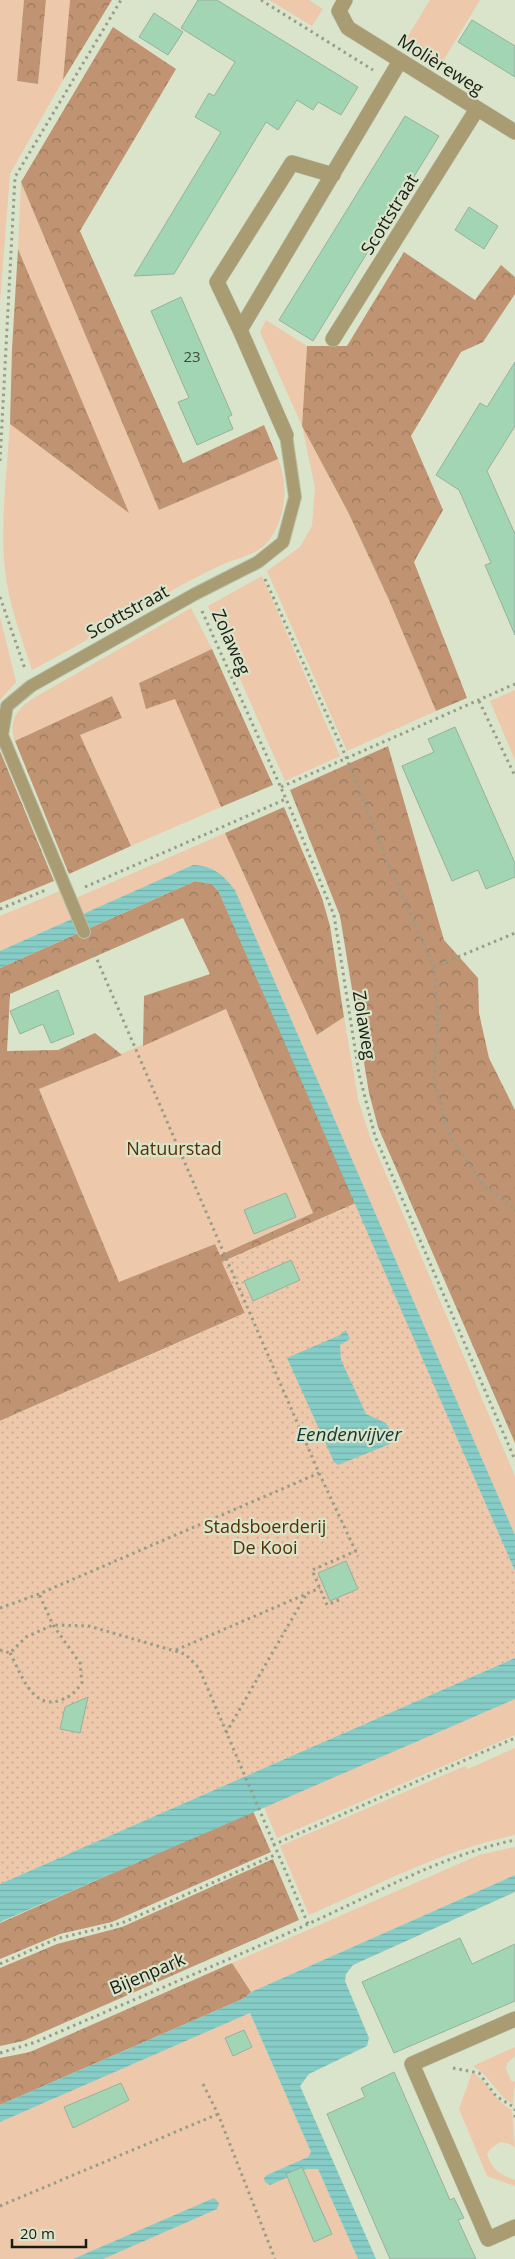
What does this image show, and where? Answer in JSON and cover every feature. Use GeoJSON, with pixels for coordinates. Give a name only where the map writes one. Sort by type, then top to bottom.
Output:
{"type":"FeatureCollection","features":[{"type":"Feature","properties":{"kind":"street","name":"Molièreweg"},"geometry":{"type":"LineString","coordinates":[[345,0],[339,11],[348,28],[515,132]]}},
{"type":"Feature","properties":{"kind":"street"},"geometry":{"type":"LineString","coordinates":[[240,330],[400,61]]}},
{"type":"Feature","properties":{"kind":"street","name":"Scottstraat"},"geometry":{"type":"LineString","coordinates":[[332,339],[477,108]]}},
{"type":"Feature","properties":{"kind":"street","name":"Scottstraat"},"geometry":{"type":"LineString","coordinates":[[286,435],[217,282],[292,163],[333,175]]}},
{"type":"Feature","properties":{"kind":"street"},"geometry":{"type":"LineString","coordinates":[[515,2019],[412,2064],[488,2239],[515,2227]]}},
{"type":"Feature","properties":{"kind":"lane","name":"Scottstraat"},"geometry":{"type":"LineString","coordinates":[[84,932],[2,735],[6,706],[31,686],[195,594],[258,562],[283,542],[295,496],[286,435]]}},
{"type":"Feature","properties":{"kind":"path"},"geometry":{"type":"LineString","coordinates":[[0,461],[15,177],[121,0]]}},
{"type":"Feature","properties":{"kind":"path"},"geometry":{"type":"LineString","coordinates":[[261,0],[389,80]]}},
{"type":"Feature","properties":{"kind":"path"},"geometry":{"type":"LineString","coordinates":[[258,562],[347,759],[386,858],[434,966],[438,1019],[434,1079],[448,1132],[483,1185],[515,1209]]}},
{"type":"Feature","properties":{"kind":"path","name":"Zolaweg"},"geometry":{"type":"LineString","coordinates":[[195,594],[281,787],[334,915],[359,1074],[375,1136],[515,1460]]}},
{"type":"Feature","properties":{"kind":"path"},"geometry":{"type":"LineString","coordinates":[[0,597],[31,686]]}},
{"type":"Feature","properties":{"kind":"path"},"geometry":{"type":"LineString","coordinates":[[281,787],[515,684]]}},
{"type":"Feature","properties":{"kind":"path"},"geometry":{"type":"LineString","coordinates":[[480,701],[515,776]]}},
{"type":"Feature","properties":{"kind":"path"},"geometry":{"type":"LineString","coordinates":[[0,909],[66,888],[286,799]]}},
{"type":"Feature","properties":{"kind":"path"},"geometry":{"type":"LineString","coordinates":[[84,932],[319,1473],[358,1556]]}},
{"type":"Feature","properties":{"kind":"path"},"geometry":{"type":"LineString","coordinates":[[434,966],[515,933]]}},
{"type":"Feature","properties":{"kind":"path"},"geometry":{"type":"LineString","coordinates":[[0,1608],[39,1594],[319,1473]]}},
{"type":"Feature","properties":{"kind":"path"},"geometry":{"type":"LineString","coordinates":[[339,1600],[328,1605],[312,1570],[356,1551]]}},
{"type":"Feature","properties":{"kind":"path"},"geometry":{"type":"LineString","coordinates":[[174,1651],[320,1588]]}},
{"type":"Feature","properties":{"kind":"path"},"geometry":{"type":"LineString","coordinates":[[226,1734],[307,1593]]}},
{"type":"Feature","properties":{"kind":"path"},"geometry":{"type":"LineString","coordinates":[[0,1650],[10,1653],[28,1688],[39,1700],[53,1703],[73,1695],[82,1683],[80,1664],[53,1625],[39,1594]]}},
{"type":"Feature","properties":{"kind":"path"},"geometry":{"type":"LineString","coordinates":[[10,1653],[26,1637],[53,1625],[89,1626],[185,1654],[199,1668],[308,1924]]}},
{"type":"Feature","properties":{"kind":"path"},"geometry":{"type":"LineString","coordinates":[[273,1844],[515,1738]]}},
{"type":"Feature","properties":{"kind":"path","name":"Bijenpark"},"geometry":{"type":"LineString","coordinates":[[0,2053],[36,2042],[308,1924],[410,1876],[478,1850],[515,1840]]}},
{"type":"Feature","properties":{"kind":"path"},"geometry":{"type":"LineString","coordinates":[[0,1964],[56,1940],[122,1923],[277,1854]]}},
{"type":"Feature","properties":{"kind":"path"},"geometry":{"type":"LineString","coordinates":[[447,2068],[479,2073],[496,2096],[515,2108],[515,2120]]}},
{"type":"Feature","properties":{"kind":"path"},"geometry":{"type":"LineString","coordinates":[[203,2084],[218,2114],[275,2259]]}},
{"type":"Feature","properties":{"kind":"path"},"geometry":{"type":"LineString","coordinates":[[0,2206],[218,2114]]}},
{"type":"Feature","properties":{"kind":"green space"},"geometry":{"type":"Polygon","coordinates":[[[0,0],[24,0],[17,81],[38,84],[46,0],[70,0],[63,80],[10,174],[0,302],[0,0]]]}},
{"type":"Feature","properties":{"kind":"green space"},"geometry":{"type":"Polygon","coordinates":[[[24,0],[46,0],[38,84],[17,81],[24,0]]]}},
{"type":"Feature","properties":{"kind":"green space"},"geometry":{"type":"Polygon","coordinates":[[[70,0],[112,0],[63,80],[70,0]]]}},
{"type":"Feature","properties":{"kind":"green space"},"geometry":{"type":"Polygon","coordinates":[[[269,0],[309,0],[323,9],[312,26],[269,0]]]}},
{"type":"Feature","properties":{"kind":"green space"},"geometry":{"type":"Polygon","coordinates":[[[430,0],[480,0],[440,66],[403,44],[430,0]]]}},
{"type":"Feature","properties":{"kind":"green space"},"geometry":{"type":"Polygon","coordinates":[[[113,27],[176,69],[80,231],[183,463],[264,425],[278,459],[159,510],[21,182],[113,27]]]}},
{"type":"Feature","properties":{"kind":"green space"},"geometry":{"type":"Polygon","coordinates":[[[21,182],[159,510],[278,459],[285,490],[280,520],[270,539],[260,549],[197,577],[32,670],[12,608],[5,570],[3,534],[10,424],[128,512],[18,249],[21,182]]]}},
{"type":"Feature","properties":{"kind":"green space"},"geometry":{"type":"Polygon","coordinates":[[[18,249],[129,513],[10,424],[18,249]]]}},
{"type":"Feature","properties":{"kind":"green space"},"geometry":{"type":"Polygon","coordinates":[[[404,252],[475,300],[501,265],[515,277],[515,294],[483,342],[461,352],[411,436],[443,510],[414,562],[467,698],[436,711],[389,600],[348,512],[302,426],[307,346],[347,346],[404,252]]]}},
{"type":"Feature","properties":{"kind":"green space"},"geometry":{"type":"Polygon","coordinates":[[[266,320],[307,346],[302,426],[260,332],[266,320]]]}},
{"type":"Feature","properties":{"kind":"green space"},"geometry":{"type":"Polygon","coordinates":[[[302,426],[348,512],[389,600],[436,711],[347,751],[267,571],[300,547],[312,526],[315,488],[302,426]]]}},
{"type":"Feature","properties":{"kind":"green space"},"geometry":{"type":"Polygon","coordinates":[[[262,576],[340,756],[285,781],[208,606],[262,576]]]}},
{"type":"Feature","properties":{"kind":"green space"},"geometry":{"type":"Polygon","coordinates":[[[191,608],[212,649],[139,683],[175,699],[221,807],[131,846],[80,735],[122,718],[112,696],[15,741],[12,728],[13,722],[18,712],[32,699],[191,608]]]}},
{"type":"Feature","properties":{"kind":"green space"},"geometry":{"type":"Polygon","coordinates":[[[0,617],[16,682],[0,700],[0,617]]]}},
{"type":"Feature","properties":{"kind":"green space"},"geometry":{"type":"Polygon","coordinates":[[[212,649],[273,785],[221,807],[175,699],[146,709],[139,683],[212,649]]]}},
{"type":"Feature","properties":{"kind":"green space"},"geometry":{"type":"Polygon","coordinates":[[[515,690],[515,760],[490,701],[515,690]]]}},
{"type":"Feature","properties":{"kind":"green space"},"geometry":{"type":"Polygon","coordinates":[[[112,696],[122,718],[80,735],[131,846],[69,874],[15,741],[112,696]]]}},
{"type":"Feature","properties":{"kind":"green space"},"geometry":{"type":"Polygon","coordinates":[[[388,746],[444,940],[478,978],[479,1013],[489,1058],[515,1110],[515,1443],[378,1127],[369,1093],[340,916],[290,790],[388,746]]]}},
{"type":"Feature","properties":{"kind":"green space"},"geometry":{"type":"Polygon","coordinates":[[[0,751],[54,881],[0,903],[0,751]]]}},
{"type":"Feature","properties":{"kind":"green space"},"geometry":{"type":"Polygon","coordinates":[[[284,807],[322,898],[330,926],[344,1017],[317,1035],[225,833],[284,807]]]}},
{"type":"Feature","properties":{"kind":"green space"},"geometry":{"type":"Polygon","coordinates":[[[225,833],[318,1035],[344,1017],[358,1099],[370,1137],[515,1476],[515,1535],[235,890],[193,865],[84,914],[76,898],[225,833]]]}},
{"type":"Feature","properties":{"kind":"green space"},"geometry":{"type":"Polygon","coordinates":[[[195,881],[212,884],[219,892],[356,1203],[222,1262],[245,1313],[0,1421],[0,968],[195,881]],[[183,918],[10,994],[7,1051],[58,1050],[95,1033],[122,1055],[39,1089],[119,1282],[215,1244],[220,1255],[313,1213],[226,1009],[143,1046],[144,996],[210,974],[183,918]]]}},
{"type":"Feature","properties":{"kind":"green space"},"geometry":{"type":"Polygon","coordinates":[[[60,891],[72,919],[0,951],[0,916],[60,891]]]}},
{"type":"Feature","properties":{"kind":"green space","name":"Natuurstad"},"geometry":{"type":"Polygon","coordinates":[[[226,1009],[313,1213],[219,1255],[214,1244],[119,1283],[39,1089],[226,1009]]]}},
{"type":"Feature","properties":{"kind":"green space","name":"Stadsboerderij De Kooi"},"geometry":{"type":"Polygon","coordinates":[[[356,1203],[515,1571],[515,1658],[0,1884],[0,1421],[245,1313],[222,1262],[356,1203]]]}},
{"type":"Feature","properties":{"kind":"green space"},"geometry":{"type":"Polygon","coordinates":[[[515,1699],[515,1735],[277,1838],[264,1807],[515,1699]]]}},
{"type":"Feature","properties":{"kind":"green space"},"geometry":{"type":"Polygon","coordinates":[[[515,1748],[515,1835],[436,1859],[309,1915],[280,1846],[465,1766],[468,1769],[515,1748]]]}},
{"type":"Feature","properties":{"kind":"green space"},"geometry":{"type":"Polygon","coordinates":[[[253,1811],[271,1852],[112,1922],[60,1934],[0,1959],[0,1923],[253,1811]]]}},
{"type":"Feature","properties":{"kind":"green space"},"geometry":{"type":"Polygon","coordinates":[[[515,1847],[515,1875],[251,1992],[232,1963],[479,1855],[515,1847]]]}},
{"type":"Feature","properties":{"kind":"green space"},"geometry":{"type":"Polygon","coordinates":[[[273,1859],[299,1920],[23,2041],[0,2046],[0,1968],[57,1944],[122,1927],[273,1859]]]}},
{"type":"Feature","properties":{"kind":"green space"},"geometry":{"type":"Polygon","coordinates":[[[232,1963],[251,1992],[245,1998],[0,2105],[0,2058],[30,2052],[232,1963]]]}},
{"type":"Feature","properties":{"kind":"green space"},"geometry":{"type":"Polygon","coordinates":[[[250,2013],[311,2152],[308,2157],[267,2175],[268,2184],[307,2169],[318,2169],[358,2259],[0,2259],[0,2122],[250,2013]]]}},
{"type":"Feature","properties":{"kind":"green space"},"geometry":{"type":"Polygon","coordinates":[[[515,2047],[515,2056],[507,2063],[506,2069],[511,2081],[515,2082],[513,2104],[502,2096],[485,2075],[474,2067],[515,2047]]]}},
{"type":"Feature","properties":{"kind":"green space"},"geometry":{"type":"Polygon","coordinates":[[[472,2073],[482,2080],[505,2106],[512,2110],[515,2148],[510,2144],[501,2142],[491,2148],[487,2154],[497,2171],[515,2180],[515,2186],[487,2176],[459,2109],[472,2073]]]}},
{"type":"Feature","properties":{"kind":"water"},"geometry":{"type":"Polygon","coordinates":[[[193,865],[212,869],[226,879],[235,890],[515,1535],[515,1571],[219,892],[212,884],[195,881],[0,968],[0,951],[193,865]]]}},
{"type":"Feature","properties":{"kind":"water","name":"Eendenvijver"},"geometry":{"type":"Polygon","coordinates":[[[346,1330],[350,1339],[340,1345],[341,1360],[366,1414],[386,1423],[394,1439],[390,1444],[338,1465],[334,1462],[287,1358],[340,1335],[346,1330]]]}},
{"type":"Feature","properties":{"kind":"water"},"geometry":{"type":"Polygon","coordinates":[[[515,1658],[515,1699],[0,1922],[0,1884],[515,1658]]]}},
{"type":"Feature","properties":{"kind":"water"},"geometry":{"type":"Polygon","coordinates":[[[515,1875],[515,1892],[353,1965],[346,1974],[345,1981],[369,2038],[367,2046],[309,2074],[300,2086],[376,2259],[358,2259],[318,2169],[307,2169],[270,2185],[265,2182],[264,2178],[267,2175],[308,2157],[311,2152],[250,2013],[0,2122],[0,2105],[245,1998],[251,1992],[515,1875]]]}},
{"type":"Feature","properties":{"kind":"water"},"geometry":{"type":"Polygon","coordinates":[[[214,2198],[219,2203],[217,2209],[103,2259],[73,2259],[214,2198]]]}},
{"type":"Feature","properties":{"kind":"building"},"geometry":{"type":"Polygon","coordinates":[[[198,0],[217,0],[358,87],[341,115],[318,102],[313,110],[297,100],[278,130],[266,122],[174,274],[134,276],[221,132],[195,117],[209,93],[214,96],[235,62],[181,28],[198,0]]]}},
{"type":"Feature","properties":{"kind":"building"},"geometry":{"type":"Polygon","coordinates":[[[154,13],[183,32],[168,55],[139,37],[154,13]]]}},
{"type":"Feature","properties":{"kind":"building"},"geometry":{"type":"Polygon","coordinates":[[[472,20],[515,46],[515,77],[458,42],[472,20]]]}},
{"type":"Feature","properties":{"kind":"building"},"geometry":{"type":"Polygon","coordinates":[[[405,116],[439,136],[313,341],[279,320],[405,116]]]}},
{"type":"Feature","properties":{"kind":"building"},"geometry":{"type":"Polygon","coordinates":[[[469,207],[498,226],[484,249],[455,230],[469,207]]]}},
{"type":"Feature","properties":{"kind":"building"},"geometry":{"type":"Polygon","coordinates":[[[181,297],[232,415],[228,417],[233,429],[197,445],[178,402],[189,398],[151,311],[181,297]]]}},
{"type":"Feature","properties":{"kind":"building"},"geometry":{"type":"Polygon","coordinates":[[[515,362],[515,426],[487,471],[515,534],[515,635],[485,565],[491,563],[459,490],[436,475],[480,403],[487,407],[515,362]]]}},
{"type":"Feature","properties":{"kind":"building"},"geometry":{"type":"Polygon","coordinates":[[[455,727],[515,863],[515,877],[486,889],[478,870],[452,881],[402,766],[434,752],[428,739],[455,727]]]}},
{"type":"Feature","properties":{"kind":"building"},"geometry":{"type":"Polygon","coordinates":[[[58,990],[74,1034],[51,1043],[43,1024],[20,1034],[10,1011],[58,990]]]}},
{"type":"Feature","properties":{"kind":"building"},"geometry":{"type":"Polygon","coordinates":[[[286,1193],[296,1217],[254,1234],[244,1210],[286,1193]]]}},
{"type":"Feature","properties":{"kind":"building"},"geometry":{"type":"Polygon","coordinates":[[[291,1260],[300,1280],[253,1301],[244,1281],[291,1260]]]}},
{"type":"Feature","properties":{"kind":"building"},"geometry":{"type":"Polygon","coordinates":[[[346,1561],[358,1589],[330,1601],[318,1573],[346,1561]]]}},
{"type":"Feature","properties":{"kind":"building"},"geometry":{"type":"Polygon","coordinates":[[[88,1697],[80,1733],[60,1729],[65,1707],[88,1697]]]}},
{"type":"Feature","properties":{"kind":"building"},"geometry":{"type":"Polygon","coordinates":[[[460,1938],[472,1964],[515,1944],[515,2001],[394,2053],[362,1982],[460,1938]]]}},
{"type":"Feature","properties":{"kind":"building"},"geometry":{"type":"Polygon","coordinates":[[[244,2030],[252,2047],[233,2056],[225,2038],[244,2030]]]}},
{"type":"Feature","properties":{"kind":"building"},"geometry":{"type":"Polygon","coordinates":[[[394,2072],[450,2200],[454,2198],[464,2218],[458,2220],[476,2259],[390,2259],[327,2114],[365,2097],[361,2088],[394,2072]]]}},
{"type":"Feature","properties":{"kind":"building"},"geometry":{"type":"Polygon","coordinates":[[[121,2083],[129,2100],[73,2128],[64,2107],[121,2083]]]}},
{"type":"Feature","properties":{"kind":"building"},"geometry":{"type":"Polygon","coordinates":[[[302,2167],[332,2234],[314,2242],[286,2174],[302,2167]]]}}]}
